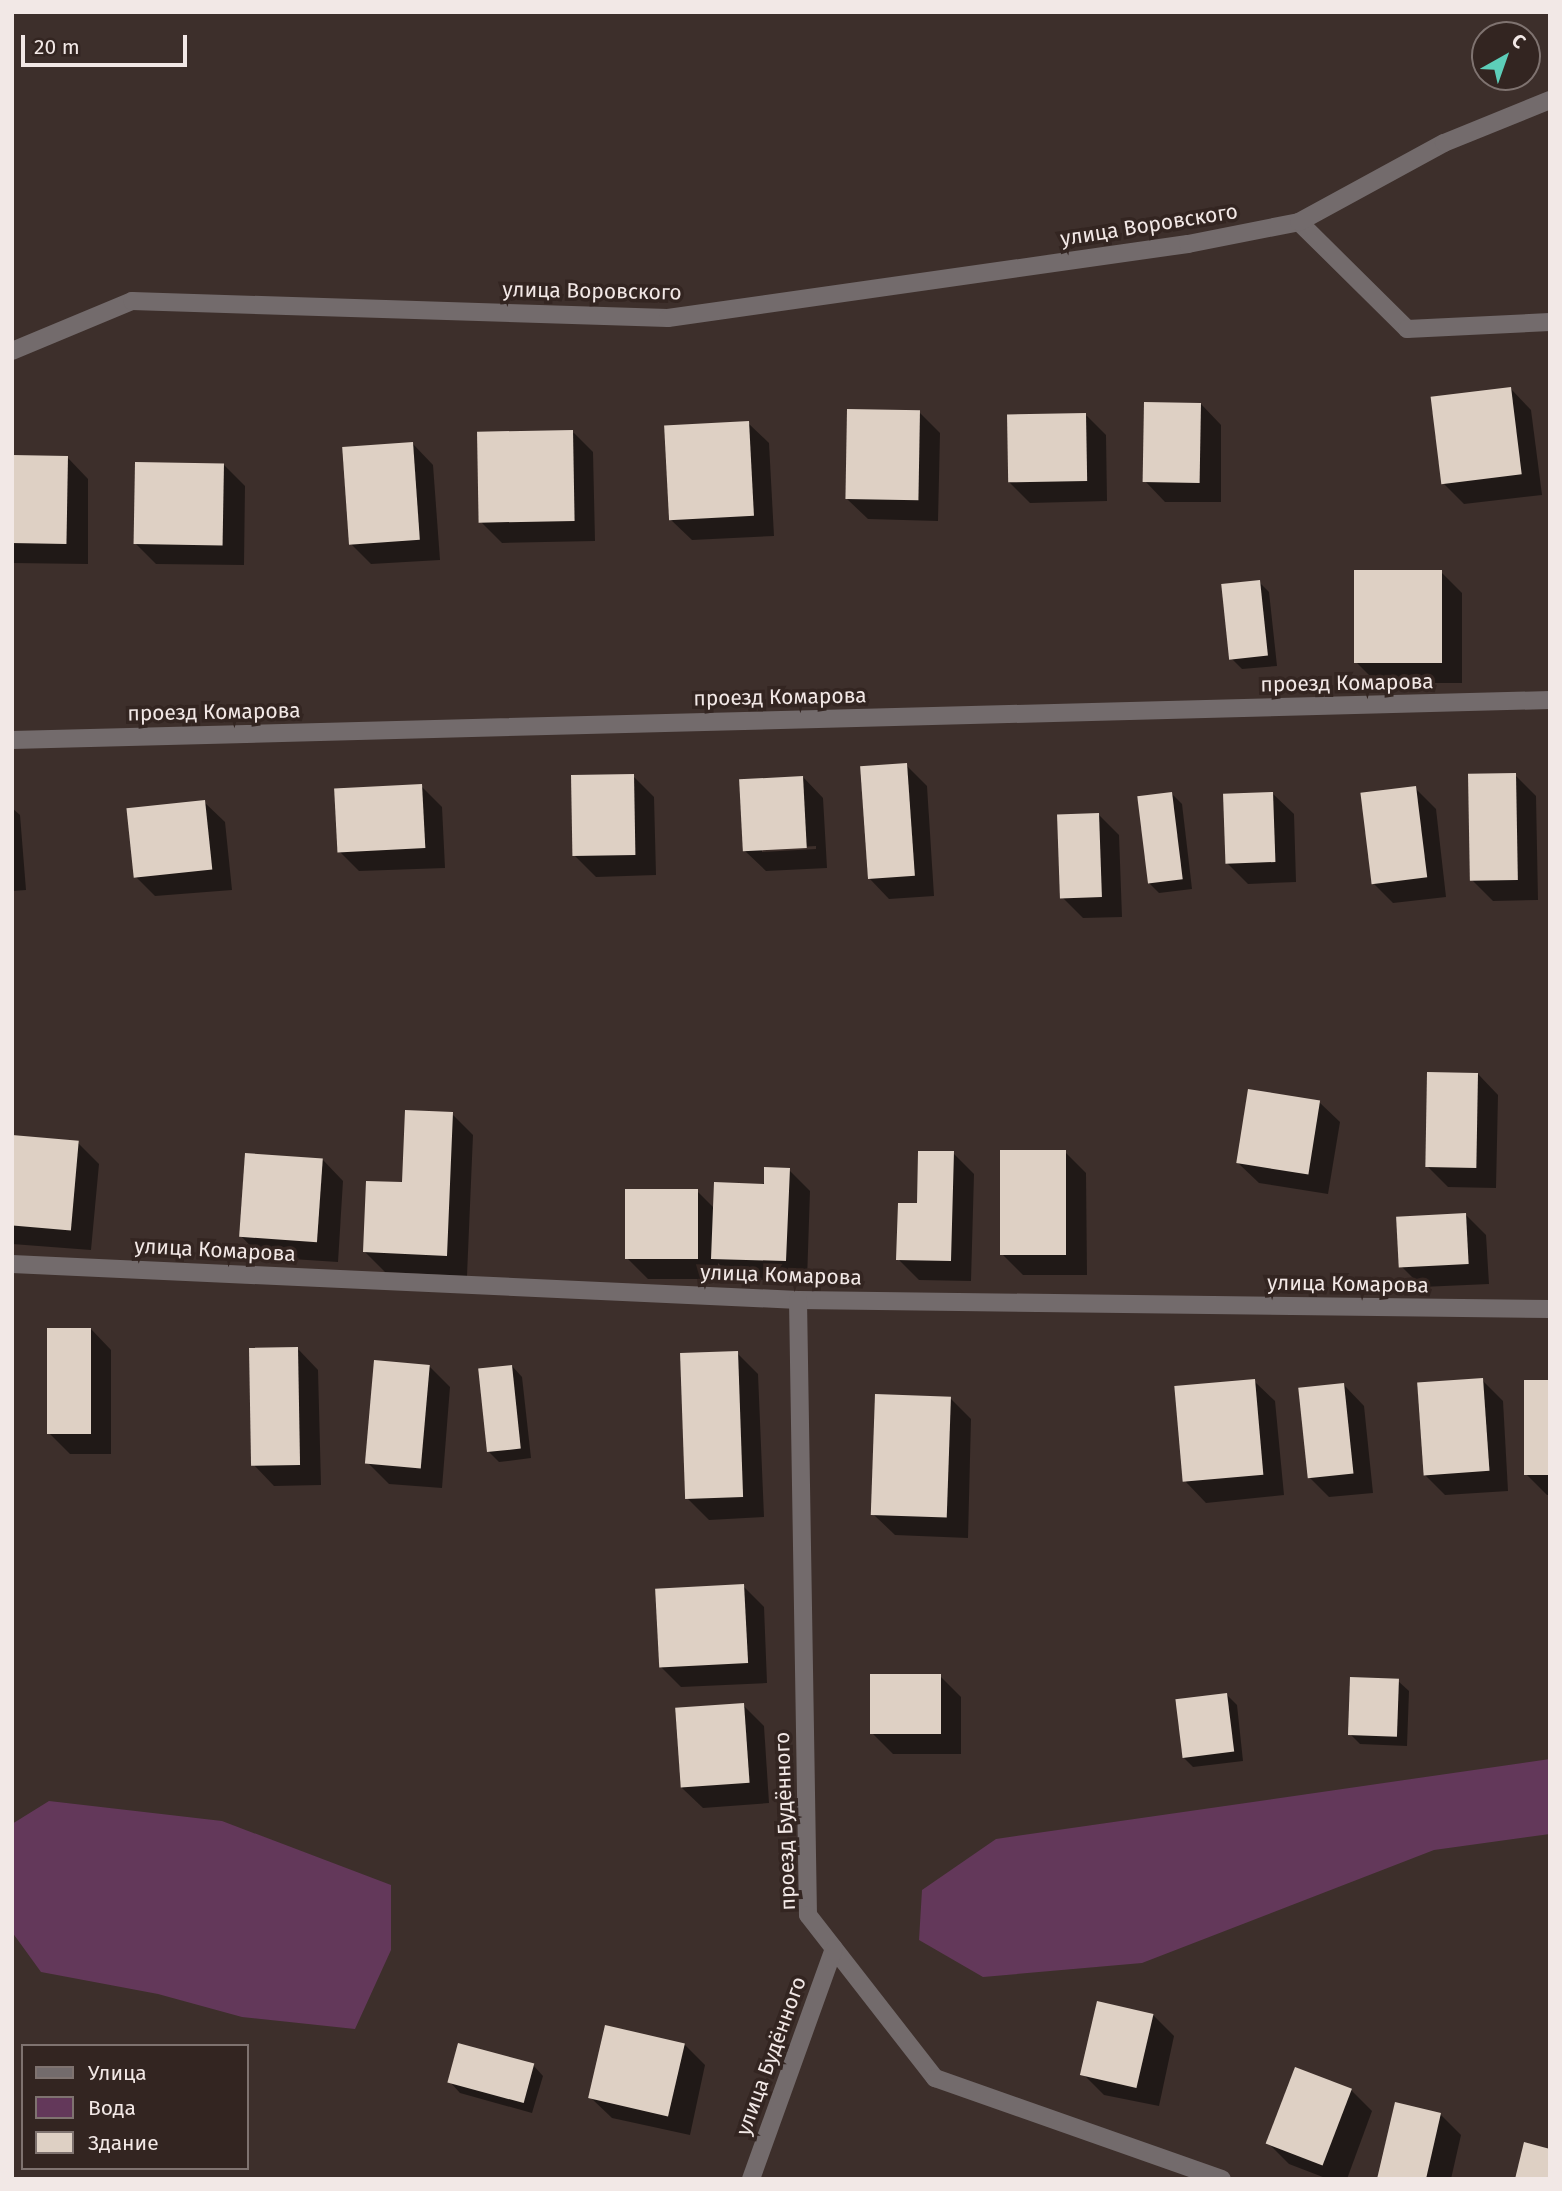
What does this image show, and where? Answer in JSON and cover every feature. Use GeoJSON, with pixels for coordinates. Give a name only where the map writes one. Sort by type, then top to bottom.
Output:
{"type":"FeatureCollection","features":[{"type":"Feature","properties":{"kind":"street","name":"улица Воровского"},"geometry":{"type":"LineString","coordinates":[[12,351],[132,301],[667,318],[1188,244],[1299,222],[1444,143],[1550,100]]}},
{"type":"Feature","properties":{"kind":"street"},"geometry":{"type":"LineString","coordinates":[[1299,222],[1408,330],[1550,322]]}},
{"type":"Feature","properties":{"kind":"street","name":"проезд Комарова"},"geometry":{"type":"LineString","coordinates":[[12,740],[1550,700]]}},
{"type":"Feature","properties":{"kind":"street","name":"улица Комарова"},"geometry":{"type":"LineString","coordinates":[[12,1264],[798,1300],[1550,1309]]}},
{"type":"Feature","properties":{"kind":"street","name":"проезд Будённого"},"geometry":{"type":"LineString","coordinates":[[798,1300],[808,1915],[935,2078],[1222,2179]]}},
{"type":"Feature","properties":{"kind":"street","name":"улица Будённого"},"geometry":{"type":"LineString","coordinates":[[751,2179],[834,1949]]}},
{"type":"Feature","properties":{"kind":"water"},"geometry":{"type":"Polygon","coordinates":[[[1550,1759],[1550,1834],[1434,1850],[1142,1963],[983,1977],[919,1940],[922,1890],[996,1839],[1550,1759]]]}},
{"type":"Feature","properties":{"kind":"water"},"geometry":{"type":"Polygon","coordinates":[[[49,1801],[222,1821],[391,1885],[391,1950],[355,2029],[242,2017],[158,1994],[41,1972],[12,1932],[12,1824],[49,1801]]]}},
{"type":"Feature","properties":{"kind":"building"},"geometry":{"type":"Polygon","coordinates":[[[1511,387],[1522,474],[1441,484],[1431,397],[1511,387]]]}},
{"type":"Feature","properties":{"kind":"building"},"geometry":{"type":"Polygon","coordinates":[[[1144,402],[1201,403],[1200,483],[1143,482],[1144,402]]]}},
{"type":"Feature","properties":{"kind":"building"},"geometry":{"type":"Polygon","coordinates":[[[847,409],[920,410],[918,500],[845,499],[847,409]]]}},
{"type":"Feature","properties":{"kind":"building"},"geometry":{"type":"Polygon","coordinates":[[[1086,413],[1087,481],[1008,482],[1007,414],[1086,413]]]}},
{"type":"Feature","properties":{"kind":"building"},"geometry":{"type":"Polygon","coordinates":[[[749,421],[754,516],[669,520],[664,425],[749,421]]]}},
{"type":"Feature","properties":{"kind":"building"},"geometry":{"type":"Polygon","coordinates":[[[573,430],[575,521],[479,523],[477,432],[573,430]]]}},
{"type":"Feature","properties":{"kind":"building"},"geometry":{"type":"Polygon","coordinates":[[[413,442],[420,540],[349,545],[342,447],[413,442]]]}},
{"type":"Feature","properties":{"kind":"building"},"geometry":{"type":"Polygon","coordinates":[[[12,455],[68,456],[66,544],[12,543],[12,455]]]}},
{"type":"Feature","properties":{"kind":"building"},"geometry":{"type":"Polygon","coordinates":[[[135,462],[224,464],[223,546],[134,544],[135,462]]]}},
{"type":"Feature","properties":{"kind":"building"},"geometry":{"type":"Polygon","coordinates":[[[1354,570],[1442,570],[1442,663],[1354,663],[1354,570]]]}},
{"type":"Feature","properties":{"kind":"building"},"geometry":{"type":"Polygon","coordinates":[[[1260,580],[1268,656],[1229,660],[1221,584],[1260,580]]]}},
{"type":"Feature","properties":{"kind":"building"},"geometry":{"type":"Polygon","coordinates":[[[907,763],[915,876],[868,879],[860,766],[907,763]]]}},
{"type":"Feature","properties":{"kind":"building"},"geometry":{"type":"Polygon","coordinates":[[[1516,773],[1518,880],[1470,881],[1468,774],[1516,773]]]}},
{"type":"Feature","properties":{"kind":"building"},"geometry":{"type":"Polygon","coordinates":[[[634,774],[635,855],[572,856],[571,775],[634,774]]]}},
{"type":"Feature","properties":{"kind":"building"},"geometry":{"type":"Polygon","coordinates":[[[803,776],[807,848],[743,851],[739,779],[803,776]]]}},
{"type":"Feature","properties":{"kind":"building"},"geometry":{"type":"Polygon","coordinates":[[[422,784],[425,848],[337,853],[334,789],[422,784]]]}},
{"type":"Feature","properties":{"kind":"building"},"geometry":{"type":"Polygon","coordinates":[[[1416,786],[1427,877],[1372,884],[1360,793],[1416,786]]]}},
{"type":"Feature","properties":{"kind":"building"},"geometry":{"type":"Polygon","coordinates":[[[1172,792],[1183,879],[1148,884],[1137,796],[1172,792]]]}},
{"type":"Feature","properties":{"kind":"building"},"geometry":{"type":"Polygon","coordinates":[[[1273,792],[1275,862],[1225,864],[1223,794],[1273,792]]]}},
{"type":"Feature","properties":{"kind":"building"},"geometry":{"type":"Polygon","coordinates":[[[205,800],[212,870],[134,878],[126,808],[205,800]]]}},
{"type":"Feature","properties":{"kind":"building"},"geometry":{"type":"Polygon","coordinates":[[[1099,813],[1102,897],[1060,898],[1057,814],[1099,813]]]}},
{"type":"Feature","properties":{"kind":"building"},"geometry":{"type":"Polygon","coordinates":[[[1427,1072],[1478,1073],[1476,1168],[1425,1167],[1427,1072]]]}},
{"type":"Feature","properties":{"kind":"building"},"geometry":{"type":"Polygon","coordinates":[[[1248,1089],[1320,1100],[1308,1174],[1236,1163],[1248,1089]]]}},
{"type":"Feature","properties":{"kind":"building"},"geometry":{"type":"Polygon","coordinates":[[[405,1110],[453,1112],[447,1256],[363,1252],[366,1181],[402,1182],[405,1110]]]}},
{"type":"Feature","properties":{"kind":"building"},"geometry":{"type":"Polygon","coordinates":[[[12,1135],[79,1141],[71,1230],[12,1225],[12,1135]]]}},
{"type":"Feature","properties":{"kind":"building"},"geometry":{"type":"Polygon","coordinates":[[[1000,1150],[1066,1150],[1066,1255],[1000,1255],[1000,1150]]]}},
{"type":"Feature","properties":{"kind":"building"},"geometry":{"type":"Polygon","coordinates":[[[918,1151],[954,1151],[951,1261],[896,1260],[898,1203],[917,1203],[918,1151]]]}},
{"type":"Feature","properties":{"kind":"building"},"geometry":{"type":"Polygon","coordinates":[[[245,1153],[323,1158],[317,1242],[239,1237],[245,1153]]]}},
{"type":"Feature","properties":{"kind":"building"},"geometry":{"type":"Polygon","coordinates":[[[764,1167],[790,1168],[786,1261],[711,1259],[714,1182],[764,1184],[764,1167]]]}},
{"type":"Feature","properties":{"kind":"building"},"geometry":{"type":"Polygon","coordinates":[[[625,1189],[698,1189],[698,1259],[625,1259],[625,1189]]]}},
{"type":"Feature","properties":{"kind":"building"},"geometry":{"type":"Polygon","coordinates":[[[1466,1213],[1469,1264],[1399,1268],[1396,1217],[1466,1213]]]}},
{"type":"Feature","properties":{"kind":"building"},"geometry":{"type":"Polygon","coordinates":[[[47,1328],[91,1328],[91,1434],[47,1434],[47,1328]]]}},
{"type":"Feature","properties":{"kind":"building"},"geometry":{"type":"Polygon","coordinates":[[[298,1347],[300,1465],[251,1466],[249,1348],[298,1347]]]}},
{"type":"Feature","properties":{"kind":"building"},"geometry":{"type":"Polygon","coordinates":[[[738,1351],[743,1497],[685,1499],[680,1353],[738,1351]]]}},
{"type":"Feature","properties":{"kind":"building"},"geometry":{"type":"Polygon","coordinates":[[[374,1360],[430,1365],[421,1468],[365,1464],[374,1360]]]}},
{"type":"Feature","properties":{"kind":"building"},"geometry":{"type":"Polygon","coordinates":[[[512,1365],[521,1449],[487,1452],[478,1369],[512,1365]]]}},
{"type":"Feature","properties":{"kind":"building"},"geometry":{"type":"Polygon","coordinates":[[[1483,1378],[1489,1471],[1424,1475],[1417,1383],[1483,1378]]]}},
{"type":"Feature","properties":{"kind":"building"},"geometry":{"type":"Polygon","coordinates":[[[1255,1379],[1263,1475],[1183,1482],[1174,1386],[1255,1379]]]}},
{"type":"Feature","properties":{"kind":"building"},"geometry":{"type":"Polygon","coordinates":[[[1524,1380],[1550,1380],[1550,1475],[1524,1475],[1524,1380]]]}},
{"type":"Feature","properties":{"kind":"building"},"geometry":{"type":"Polygon","coordinates":[[[1344,1383],[1354,1474],[1308,1478],[1298,1388],[1344,1383]]]}},
{"type":"Feature","properties":{"kind":"building"},"geometry":{"type":"Polygon","coordinates":[[[875,1394],[951,1397],[947,1518],[871,1515],[875,1394]]]}},
{"type":"Feature","properties":{"kind":"building"},"geometry":{"type":"Polygon","coordinates":[[[744,1584],[748,1663],[659,1668],[655,1589],[744,1584]]]}},
{"type":"Feature","properties":{"kind":"building"},"geometry":{"type":"Polygon","coordinates":[[[870,1674],[941,1674],[941,1734],[870,1734],[870,1674]]]}},
{"type":"Feature","properties":{"kind":"building"},"geometry":{"type":"Polygon","coordinates":[[[1350,1677],[1399,1679],[1397,1737],[1348,1735],[1350,1677]]]}},
{"type":"Feature","properties":{"kind":"building"},"geometry":{"type":"Polygon","coordinates":[[[1227,1693],[1234,1752],[1183,1758],[1175,1699],[1227,1693]]]}},
{"type":"Feature","properties":{"kind":"building"},"geometry":{"type":"Polygon","coordinates":[[[744,1703],[750,1783],[681,1788],[675,1708],[744,1703]]]}},
{"type":"Feature","properties":{"kind":"building"},"geometry":{"type":"Polygon","coordinates":[[[1097,2001],[1154,2014],[1136,2088],[1080,2075],[1097,2001]]]}},
{"type":"Feature","properties":{"kind":"building"},"geometry":{"type":"Polygon","coordinates":[[[605,2025],[685,2043],[668,2117],[588,2098],[605,2025]]]}},
{"type":"Feature","properties":{"kind":"building"},"geometry":{"type":"Polygon","coordinates":[[[458,2043],[534,2063],[524,2103],[447,2083],[458,2043]]]}},
{"type":"Feature","properties":{"kind":"building"},"geometry":{"type":"Polygon","coordinates":[[[1295,2067],[1352,2089],[1323,2165],[1266,2144],[1295,2067]]]}},
{"type":"Feature","properties":{"kind":"building"},"geometry":{"type":"Polygon","coordinates":[[[1395,2102],[1441,2113],[1426,2179],[1377,2179],[1395,2102]]]}},
{"type":"Feature","properties":{"kind":"building"},"geometry":{"type":"Polygon","coordinates":[[[1524,2142],[1550,2149],[1550,2179],[1515,2179],[1524,2142]]]}}]}
